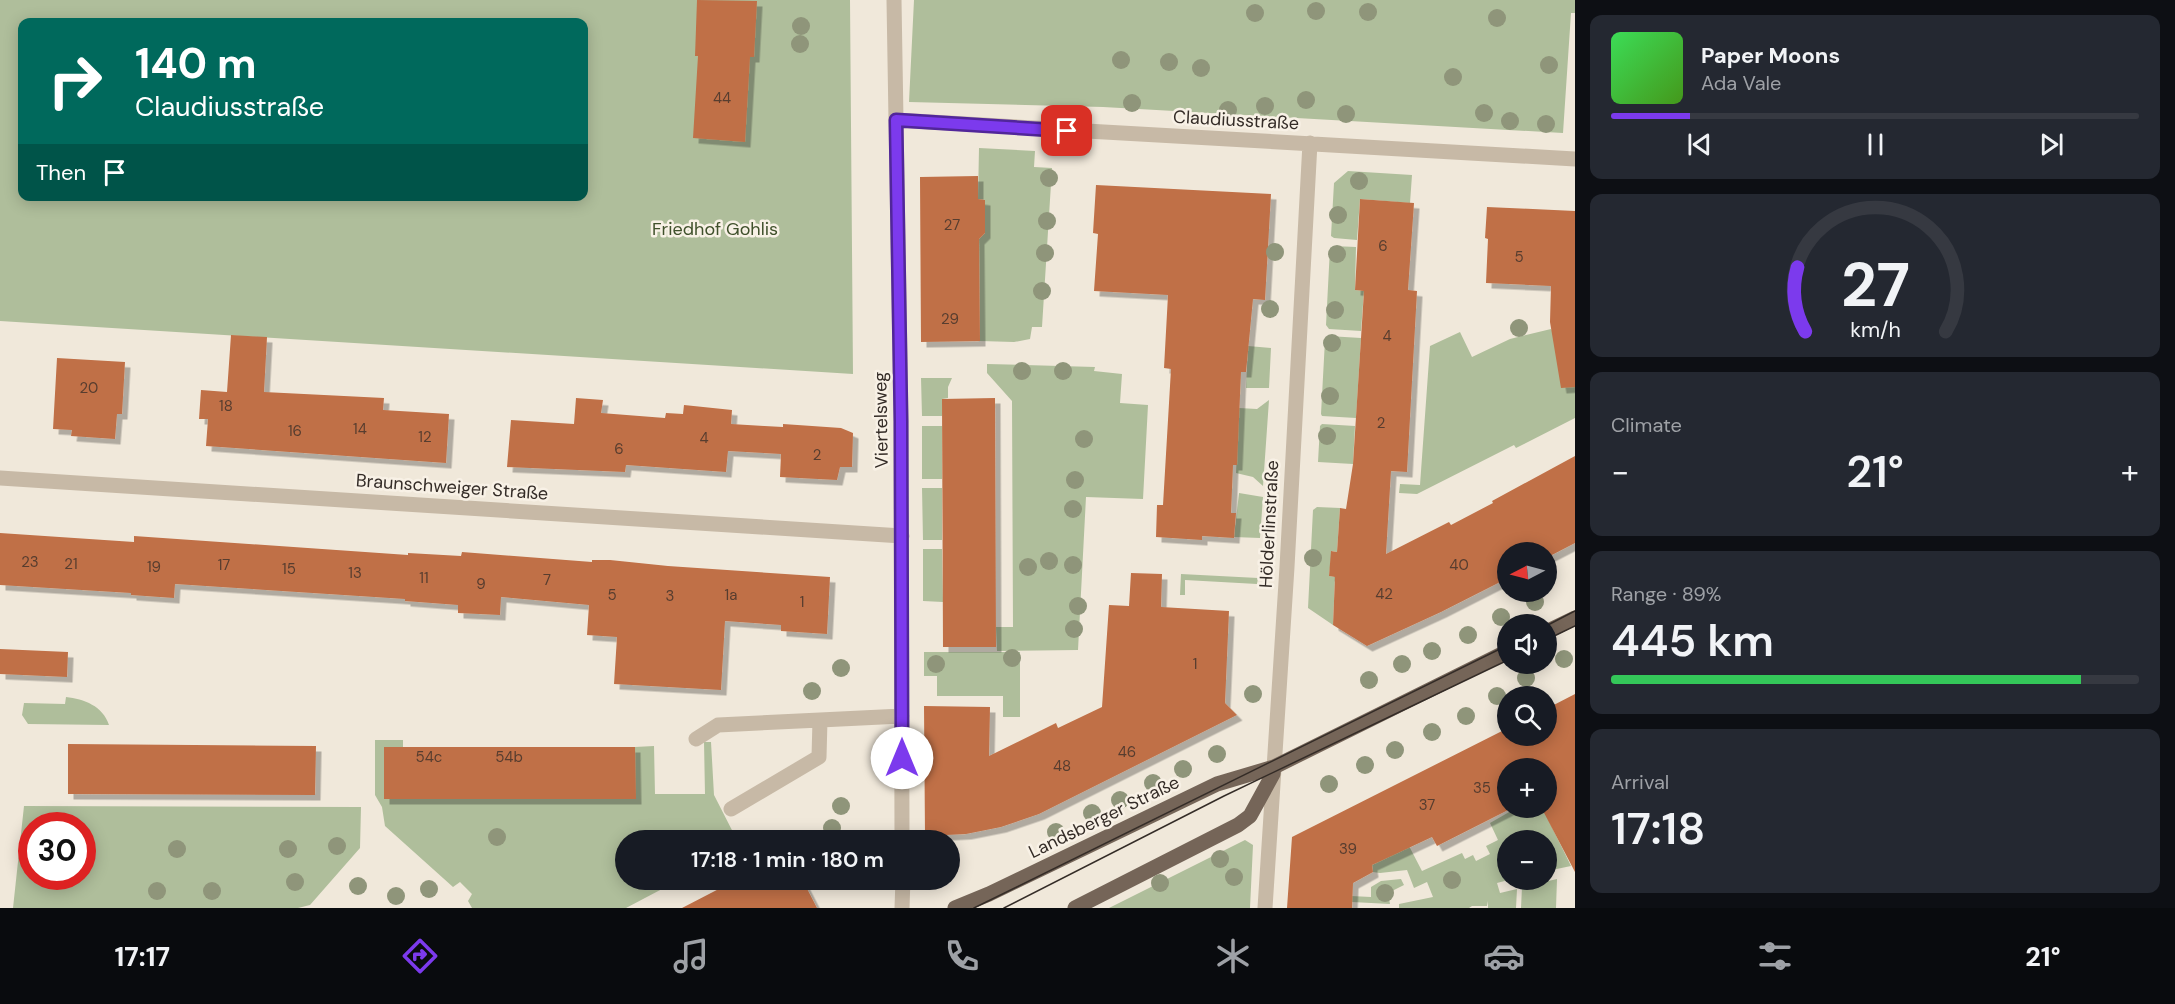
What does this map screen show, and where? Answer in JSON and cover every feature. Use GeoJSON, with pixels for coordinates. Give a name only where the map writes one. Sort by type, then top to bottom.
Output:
{"type":"FeatureCollection","features":[{"type":"Feature","properties":{"kind":"main road"},"geometry":{"type":"LineString","coordinates":[[1557,627],[1575,618]]}},
{"type":"Feature","properties":{"kind":"main road","name":"Landsberger Straße"},"geometry":{"type":"LineString","coordinates":[[955,908],[989,894],[1217,784],[1274,767],[1497,656]]}},
{"type":"Feature","properties":{"kind":"main road"},"geometry":{"type":"LineString","coordinates":[[1075,908],[1238,825],[1250,816],[1273,774],[1274,767]]}},
{"type":"Feature","properties":{"kind":"street","name":"Viertelsweg"},"geometry":{"type":"LineString","coordinates":[[894,0],[902,536],[902,830]]}},
{"type":"Feature","properties":{"kind":"street","name":"Claudiusstraße"},"geometry":{"type":"LineString","coordinates":[[896,120],[1575,159]]}},
{"type":"Feature","properties":{"kind":"street","name":"Hölderlinstraße"},"geometry":{"type":"LineString","coordinates":[[1265,908],[1310,143]]}},
{"type":"Feature","properties":{"kind":"street","name":"Braunschweiger Straße"},"geometry":{"type":"LineString","coordinates":[[0,478],[902,536]]}},
{"type":"Feature","properties":{"kind":"street"},"geometry":{"type":"LineString","coordinates":[[696,739],[718,725],[902,716]]}},
{"type":"Feature","properties":{"kind":"street"},"geometry":{"type":"LineString","coordinates":[[731,808],[819,757],[820,720]]}},
{"type":"Feature","properties":{"kind":"street"},"geometry":{"type":"LineString","coordinates":[[902,908],[903,890]]}},
{"type":"Feature","properties":{"kind":"green space","name":"Friedhof Gohlis"},"geometry":{"type":"Polygon","coordinates":[[[0,0],[850,0],[853,374],[0,321],[0,0]]]}},
{"type":"Feature","properties":{"kind":"green space"},"geometry":{"type":"Polygon","coordinates":[[[914,0],[1575,0],[1575,13],[1571,13],[1563,133],[1103,107],[909,102],[914,0]]]}},
{"type":"Feature","properties":{"kind":"green space"},"geometry":{"type":"Polygon","coordinates":[[[979,148],[1035,151],[1034,167],[1052,168],[1042,327],[1032,327],[1030,339],[1014,342],[980,341],[979,239],[985,233],[985,200],[978,199],[979,148]]]}},
{"type":"Feature","properties":{"kind":"green space"},"geometry":{"type":"Polygon","coordinates":[[[1348,171],[1412,175],[1410,203],[1360,199],[1357,240],[1334,238],[1331,236],[1334,183],[1348,171]]]}},
{"type":"Feature","properties":{"kind":"green space"},"geometry":{"type":"Polygon","coordinates":[[[1333,246],[1356,247],[1355,290],[1364,291],[1361,331],[1329,329],[1326,325],[1330,248],[1333,246]]]}},
{"type":"Feature","properties":{"kind":"green space"},"geometry":{"type":"Polygon","coordinates":[[[1551,329],[1575,366],[1575,418],[1516,448],[1514,445],[1417,494],[1399,493],[1400,484],[1420,485],[1430,346],[1460,332],[1472,357],[1510,339],[1551,329]]]}},
{"type":"Feature","properties":{"kind":"green space"},"geometry":{"type":"Polygon","coordinates":[[[1328,336],[1361,338],[1356,418],[1322,416],[1321,414],[1325,340],[1328,336]]]}},
{"type":"Feature","properties":{"kind":"green space"},"geometry":{"type":"Polygon","coordinates":[[[1248,346],[1271,348],[1269,388],[1246,388],[1248,346]]]}},
{"type":"Feature","properties":{"kind":"green space"},"geometry":{"type":"Polygon","coordinates":[[[987,364],[1095,367],[1094,371],[1122,374],[1120,403],[1148,405],[1143,499],[1086,497],[1078,650],[997,651],[996,627],[1013,627],[1012,401],[987,373],[987,364]]]}},
{"type":"Feature","properties":{"kind":"green space"},"geometry":{"type":"Polygon","coordinates":[[[921,378],[952,378],[948,387],[948,398],[942,399],[942,416],[922,416],[921,378]]]}},
{"type":"Feature","properties":{"kind":"green space"},"geometry":{"type":"Polygon","coordinates":[[[1269,400],[1263,486],[1253,477],[1236,473],[1239,408],[1257,409],[1269,400]]]}},
{"type":"Feature","properties":{"kind":"green space"},"geometry":{"type":"Polygon","coordinates":[[[1322,424],[1355,426],[1353,464],[1318,462],[1322,424]]]}},
{"type":"Feature","properties":{"kind":"green space"},"geometry":{"type":"Polygon","coordinates":[[[922,426],[942,426],[942,479],[922,479],[922,426]]]}},
{"type":"Feature","properties":{"kind":"green space"},"geometry":{"type":"Polygon","coordinates":[[[922,488],[942,488],[942,540],[923,540],[922,488]]]}},
{"type":"Feature","properties":{"kind":"green space"},"geometry":{"type":"Polygon","coordinates":[[[1239,493],[1263,497],[1260,538],[1234,537],[1239,493]]]}},
{"type":"Feature","properties":{"kind":"green space"},"geometry":{"type":"Polygon","coordinates":[[[1317,507],[1340,508],[1337,552],[1332,551],[1329,576],[1335,577],[1333,625],[1308,608],[1313,510],[1317,507]]]}},
{"type":"Feature","properties":{"kind":"green space"},"geometry":{"type":"Polygon","coordinates":[[[923,549],[942,549],[943,602],[923,601],[923,549]]]}},
{"type":"Feature","properties":{"kind":"green space"},"geometry":{"type":"Polygon","coordinates":[[[1181,574],[1258,578],[1257,584],[1185,580],[1185,595],[1180,595],[1181,574]]]}},
{"type":"Feature","properties":{"kind":"green space"},"geometry":{"type":"Polygon","coordinates":[[[924,652],[1020,652],[1020,717],[1003,717],[1003,696],[937,696],[937,676],[924,676],[924,652]]]}},
{"type":"Feature","properties":{"kind":"green space"},"geometry":{"type":"Polygon","coordinates":[[[66,697],[98,708],[109,725],[28,724],[22,715],[24,703],[65,704],[66,697]]]}},
{"type":"Feature","properties":{"kind":"green space"},"geometry":{"type":"Polygon","coordinates":[[[375,740],[403,740],[403,747],[384,748],[385,799],[635,799],[635,747],[654,746],[655,794],[705,794],[704,742],[711,742],[714,795],[732,830],[615,830],[615,890],[660,890],[626,908],[472,908],[468,901],[472,894],[460,882],[453,887],[385,826],[382,807],[375,795],[375,740]]]}},
{"type":"Feature","properties":{"kind":"green space"},"geometry":{"type":"Polygon","coordinates":[[[24,806],[361,807],[360,848],[310,905],[298,908],[13,908],[18,862],[18,890],[96,890],[96,812],[23,812],[24,806]]]}},
{"type":"Feature","properties":{"kind":"green space"},"geometry":{"type":"Polygon","coordinates":[[[1499,818],[1547,818],[1553,830],[1497,830],[1497,838],[1490,823],[1499,818]]]}},
{"type":"Feature","properties":{"kind":"green space"},"geometry":{"type":"Polygon","coordinates":[[[1557,838],[1571,866],[1557,869],[1557,838]]]}},
{"type":"Feature","properties":{"kind":"green space"},"geometry":{"type":"Polygon","coordinates":[[[1245,840],[1253,845],[1250,908],[1109,908],[1245,840]]]}},
{"type":"Feature","properties":{"kind":"green space"},"geometry":{"type":"Polygon","coordinates":[[[1497,840],[1497,890],[1500,893],[1517,890],[1516,908],[1488,908],[1488,901],[1487,906],[1469,908],[1399,908],[1399,904],[1433,897],[1427,882],[1414,888],[1407,870],[1373,872],[1372,865],[1409,846],[1422,871],[1462,853],[1465,859],[1473,855],[1476,861],[1490,854],[1486,846],[1497,840]]]}},
{"type":"Feature","properties":{"kind":"green space"},"geometry":{"type":"Polygon","coordinates":[[[1401,879],[1404,885],[1388,893],[1390,904],[1352,902],[1351,896],[1371,897],[1371,887],[1381,881],[1401,879]]]}},
{"type":"Feature","properties":{"kind":"green space"},"geometry":{"type":"Polygon","coordinates":[[[1522,890],[1557,890],[1556,908],[1521,908],[1522,890]]]}},
{"type":"Feature","properties":{"kind":"building"},"geometry":{"type":"Polygon","coordinates":[[[697,0],[757,1],[754,57],[750,57],[745,142],[693,138],[698,56],[695,56],[697,0]]]}},
{"type":"Feature","properties":{"kind":"building"},"geometry":{"type":"Polygon","coordinates":[[[978,176],[978,199],[985,200],[985,233],[979,239],[980,341],[921,342],[920,177],[978,176]]]}},
{"type":"Feature","properties":{"kind":"building"},"geometry":{"type":"Polygon","coordinates":[[[1096,185],[1271,194],[1265,300],[1253,299],[1246,372],[1241,372],[1237,465],[1233,465],[1231,513],[1236,513],[1234,538],[1202,536],[1202,540],[1156,537],[1157,505],[1163,505],[1171,369],[1164,368],[1168,295],[1094,291],[1098,234],[1093,233],[1096,185]]]}},
{"type":"Feature","properties":{"kind":"building"},"geometry":{"type":"Polygon","coordinates":[[[1360,199],[1414,203],[1408,290],[1417,291],[1407,472],[1391,471],[1386,554],[1449,522],[1451,525],[1575,456],[1575,543],[1557,552],[1557,542],[1497,542],[1497,584],[1367,646],[1333,625],[1335,577],[1329,576],[1331,551],[1337,552],[1340,508],[1346,509],[1353,464],[1364,291],[1355,290],[1360,199]]]}},
{"type":"Feature","properties":{"kind":"building"},"geometry":{"type":"Polygon","coordinates":[[[1487,207],[1575,211],[1575,387],[1561,388],[1550,322],[1551,286],[1486,283],[1487,207]]]}},
{"type":"Feature","properties":{"kind":"building"},"geometry":{"type":"Polygon","coordinates":[[[231,335],[267,337],[264,392],[384,398],[383,410],[449,414],[446,463],[206,446],[208,419],[199,419],[201,390],[227,392],[231,335]]]}},
{"type":"Feature","properties":{"kind":"building"},"geometry":{"type":"Polygon","coordinates":[[[57,358],[125,362],[122,414],[117,414],[115,439],[71,436],[72,430],[53,429],[57,358]]]}},
{"type":"Feature","properties":{"kind":"building"},"geometry":{"type":"Polygon","coordinates":[[[576,398],[603,400],[601,413],[665,418],[666,413],[683,414],[684,405],[732,410],[731,424],[783,427],[783,424],[841,428],[853,433],[852,467],[840,467],[837,480],[780,477],[781,454],[728,451],[726,472],[626,465],[625,472],[507,467],[511,420],[574,424],[576,398]]]}},
{"type":"Feature","properties":{"kind":"building"},"geometry":{"type":"Polygon","coordinates":[[[995,398],[996,647],[943,647],[942,399],[995,398]]]}},
{"type":"Feature","properties":{"kind":"building"},"geometry":{"type":"Polygon","coordinates":[[[0,533],[134,542],[134,536],[408,555],[408,553],[461,556],[462,552],[592,562],[592,560],[610,560],[830,577],[827,634],[781,631],[781,625],[725,621],[721,690],[614,684],[617,637],[587,635],[589,605],[501,597],[500,615],[458,613],[458,605],[405,601],[405,599],[175,584],[174,598],[0,585],[0,533]]]}},
{"type":"Feature","properties":{"kind":"building"},"geometry":{"type":"Polygon","coordinates":[[[1131,573],[1162,574],[1161,607],[1229,611],[1225,703],[1237,715],[1039,814],[1001,827],[966,834],[960,834],[960,830],[925,830],[924,706],[990,707],[989,756],[1056,723],[1058,728],[1102,707],[1109,605],[1129,606],[1131,573]]]}},
{"type":"Feature","properties":{"kind":"building"},"geometry":{"type":"Polygon","coordinates":[[[0,649],[68,652],[67,677],[0,674],[0,649]]]}},
{"type":"Feature","properties":{"kind":"building"},"geometry":{"type":"Polygon","coordinates":[[[1575,694],[1575,872],[1557,838],[1557,830],[1553,830],[1547,818],[1557,818],[1557,758],[1497,758],[1497,816],[1437,846],[1432,837],[1372,865],[1373,872],[1353,883],[1352,908],[1287,908],[1292,837],[1497,734],[1497,746],[1557,746],[1557,703],[1575,694]]]}},
{"type":"Feature","properties":{"kind":"building"},"geometry":{"type":"Polygon","coordinates":[[[68,744],[316,746],[315,795],[68,794],[68,744]]]}},
{"type":"Feature","properties":{"kind":"building"},"geometry":{"type":"Polygon","coordinates":[[[384,747],[635,747],[636,799],[384,799],[384,747]]]}},
{"type":"Feature","properties":{"kind":"building"},"geometry":{"type":"Polygon","coordinates":[[[717,890],[808,890],[817,908],[682,908],[717,890]]]}},
{"type":"Feature","properties":{"kind":"tram line"},"geometry":{"type":"LineString","coordinates":[[1557,620],[1575,611]]}},
{"type":"Feature","properties":{"kind":"tram line"},"geometry":{"type":"LineString","coordinates":[[1557,635],[1575,626]]}},
{"type":"Feature","properties":{"kind":"tram line"},"geometry":{"type":"LineString","coordinates":[[974,908],[1497,650]]}},
{"type":"Feature","properties":{"kind":"tram line"},"geometry":{"type":"LineString","coordinates":[[1004,908],[1224,796],[1497,665]]}},
{"type":"Feature","properties":{"kind":"route"},"geometry":{"type":"LineString","coordinates":[[902,758],[901,421],[896,120],[1067,131]]}}]}
